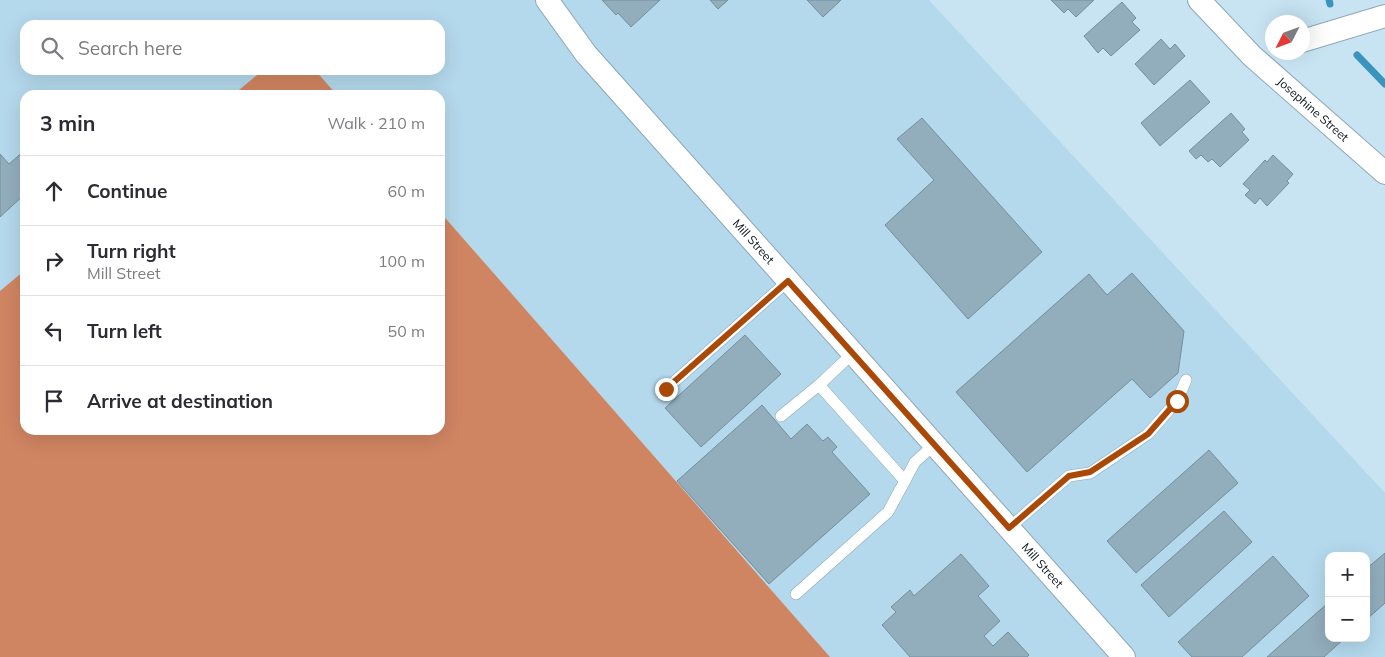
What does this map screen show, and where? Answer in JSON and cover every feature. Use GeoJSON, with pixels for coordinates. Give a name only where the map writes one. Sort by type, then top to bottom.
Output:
{"type":"FeatureCollection","features":[{"type":"Feature","properties":{"kind":"street","name":"Mill Street"},"geometry":{"type":"LineString","coordinates":[[547,0],[586,54],[1124,657]]}},
{"type":"Feature","properties":{"kind":"street","name":"Josephine Street"},"geometry":{"type":"LineString","coordinates":[[1199,0],[1262,53],[1385,173]]}},
{"type":"Feature","properties":{"kind":"street"},"geometry":{"type":"LineString","coordinates":[[1310,39],[1385,16]]}},
{"type":"Feature","properties":{"kind":"lane"},"geometry":{"type":"LineString","coordinates":[[666,389],[788,281]]}},
{"type":"Feature","properties":{"kind":"lane"},"geometry":{"type":"LineString","coordinates":[[781,416],[853,354]]}},
{"type":"Feature","properties":{"kind":"lane"},"geometry":{"type":"LineString","coordinates":[[1009,528],[1069,476],[1090,472],[1148,434],[1177,401],[1186,380]]}},
{"type":"Feature","properties":{"kind":"lane"},"geometry":{"type":"LineString","coordinates":[[819,385],[905,481]]}},
{"type":"Feature","properties":{"kind":"lane"},"geometry":{"type":"LineString","coordinates":[[796,594],[888,512],[915,462],[935,444]]}},
{"type":"Feature","properties":{"kind":"shaded area"},"geometry":{"type":"Polygon","coordinates":[[[0,0],[929,0],[1385,493],[1385,657],[830,657],[445,218],[445,90],[333,90],[319,75],[445,75],[445,20],[20,20],[20,75],[257,75],[239,90],[20,90],[20,274],[0,291],[0,0]]]}},
{"type":"Feature","properties":{"kind":"shaded area"},"geometry":{"type":"Polygon","coordinates":[[[257,75],[319,75],[333,90],[239,90],[257,75]]]}},
{"type":"Feature","properties":{"kind":"shaded area"},"geometry":{"type":"Polygon","coordinates":[[[445,218],[830,657],[0,657],[0,291],[20,274],[20,435],[445,435],[445,218]]]}},
{"type":"Feature","properties":{"kind":"building"},"geometry":{"type":"Polygon","coordinates":[[[602,0],[660,0],[631,27],[602,0]]]}},
{"type":"Feature","properties":{"kind":"building"},"geometry":{"type":"Polygon","coordinates":[[[710,0],[728,0],[718,9],[710,0]]]}},
{"type":"Feature","properties":{"kind":"building"},"geometry":{"type":"Polygon","coordinates":[[[807,0],[841,0],[823,17],[807,0]]]}},
{"type":"Feature","properties":{"kind":"building"},"geometry":{"type":"Polygon","coordinates":[[[1051,0],[1094,0],[1076,17],[1068,9],[1064,13],[1051,0]]]}},
{"type":"Feature","properties":{"kind":"building"},"geometry":{"type":"Polygon","coordinates":[[[1122,2],[1136,18],[1132,22],[1140,30],[1111,56],[1103,48],[1098,53],[1084,36],[1122,2]]]}},
{"type":"Feature","properties":{"kind":"building"},"geometry":{"type":"Polygon","coordinates":[[[1161,39],[1170,49],[1175,44],[1185,56],[1154,85],[1135,64],[1161,39]]]}},
{"type":"Feature","properties":{"kind":"building"},"geometry":{"type":"Polygon","coordinates":[[[1190,80],[1210,102],[1160,146],[1141,123],[1190,80]]]}},
{"type":"Feature","properties":{"kind":"building"},"geometry":{"type":"Polygon","coordinates":[[[1231,113],[1245,129],[1242,132],[1249,140],[1220,167],[1212,159],[1208,162],[1201,155],[1196,159],[1189,151],[1231,113]]]}},
{"type":"Feature","properties":{"kind":"building"},"geometry":{"type":"Polygon","coordinates":[[[922,118],[1042,252],[968,319],[885,225],[934,180],[897,139],[922,118]]]}},
{"type":"Feature","properties":{"kind":"building"},"geometry":{"type":"Polygon","coordinates":[[[0,154],[9,164],[20,154],[20,199],[0,217],[0,154]]]}},
{"type":"Feature","properties":{"kind":"building"},"geometry":{"type":"Polygon","coordinates":[[[1273,155],[1293,174],[1287,181],[1289,183],[1267,206],[1260,198],[1255,204],[1245,195],[1250,190],[1243,184],[1265,160],[1267,162],[1273,155]]]}},
{"type":"Feature","properties":{"kind":"building"},"geometry":{"type":"Polygon","coordinates":[[[1132,273],[1184,331],[1178,373],[1150,398],[1132,379],[1027,472],[956,392],[1089,274],[1107,295],[1132,273]]]}},
{"type":"Feature","properties":{"kind":"building"},"geometry":{"type":"Polygon","coordinates":[[[745,335],[781,374],[701,447],[665,408],[745,335]]]}},
{"type":"Feature","properties":{"kind":"building"},"geometry":{"type":"Polygon","coordinates":[[[762,405],[791,439],[807,424],[823,441],[828,437],[837,447],[832,452],[870,494],[769,584],[677,481],[762,405]]]}},
{"type":"Feature","properties":{"kind":"building"},"geometry":{"type":"Polygon","coordinates":[[[1209,450],[1238,483],[1136,573],[1107,541],[1209,450]]]}},
{"type":"Feature","properties":{"kind":"building"},"geometry":{"type":"Polygon","coordinates":[[[1224,511],[1252,542],[1169,617],[1141,585],[1224,511]]]}},
{"type":"Feature","properties":{"kind":"building"},"geometry":{"type":"Polygon","coordinates":[[[1385,553],[1385,603],[1370,616],[1370,597],[1370,566],[1385,553]]]}},
{"type":"Feature","properties":{"kind":"building"},"geometry":{"type":"Polygon","coordinates":[[[961,554],[989,586],[978,596],[1000,621],[984,636],[993,646],[1008,632],[1029,655],[1027,657],[910,657],[882,625],[896,612],[891,607],[910,590],[914,596],[961,554]]]}},
{"type":"Feature","properties":{"kind":"building"},"geometry":{"type":"Polygon","coordinates":[[[1273,556],[1309,596],[1242,657],[1192,657],[1178,642],[1273,556]]]}},
{"type":"Feature","properties":{"kind":"building"},"geometry":{"type":"Polygon","coordinates":[[[1325,606],[1325,642],[1341,642],[1324,657],[1267,657],[1325,606]]]}},
{"type":"Feature","properties":{"kind":"waterway"},"geometry":{"type":"LineString","coordinates":[[1329,0],[1330,4]]}},
{"type":"Feature","properties":{"kind":"waterway"},"geometry":{"type":"LineString","coordinates":[[1357,55],[1385,84]]}},
{"type":"Feature","properties":{"kind":"route"},"geometry":{"type":"LineString","coordinates":[[666,389],[788,281],[1009,528],[1069,476],[1090,472],[1148,434],[1177,401]]}}]}
